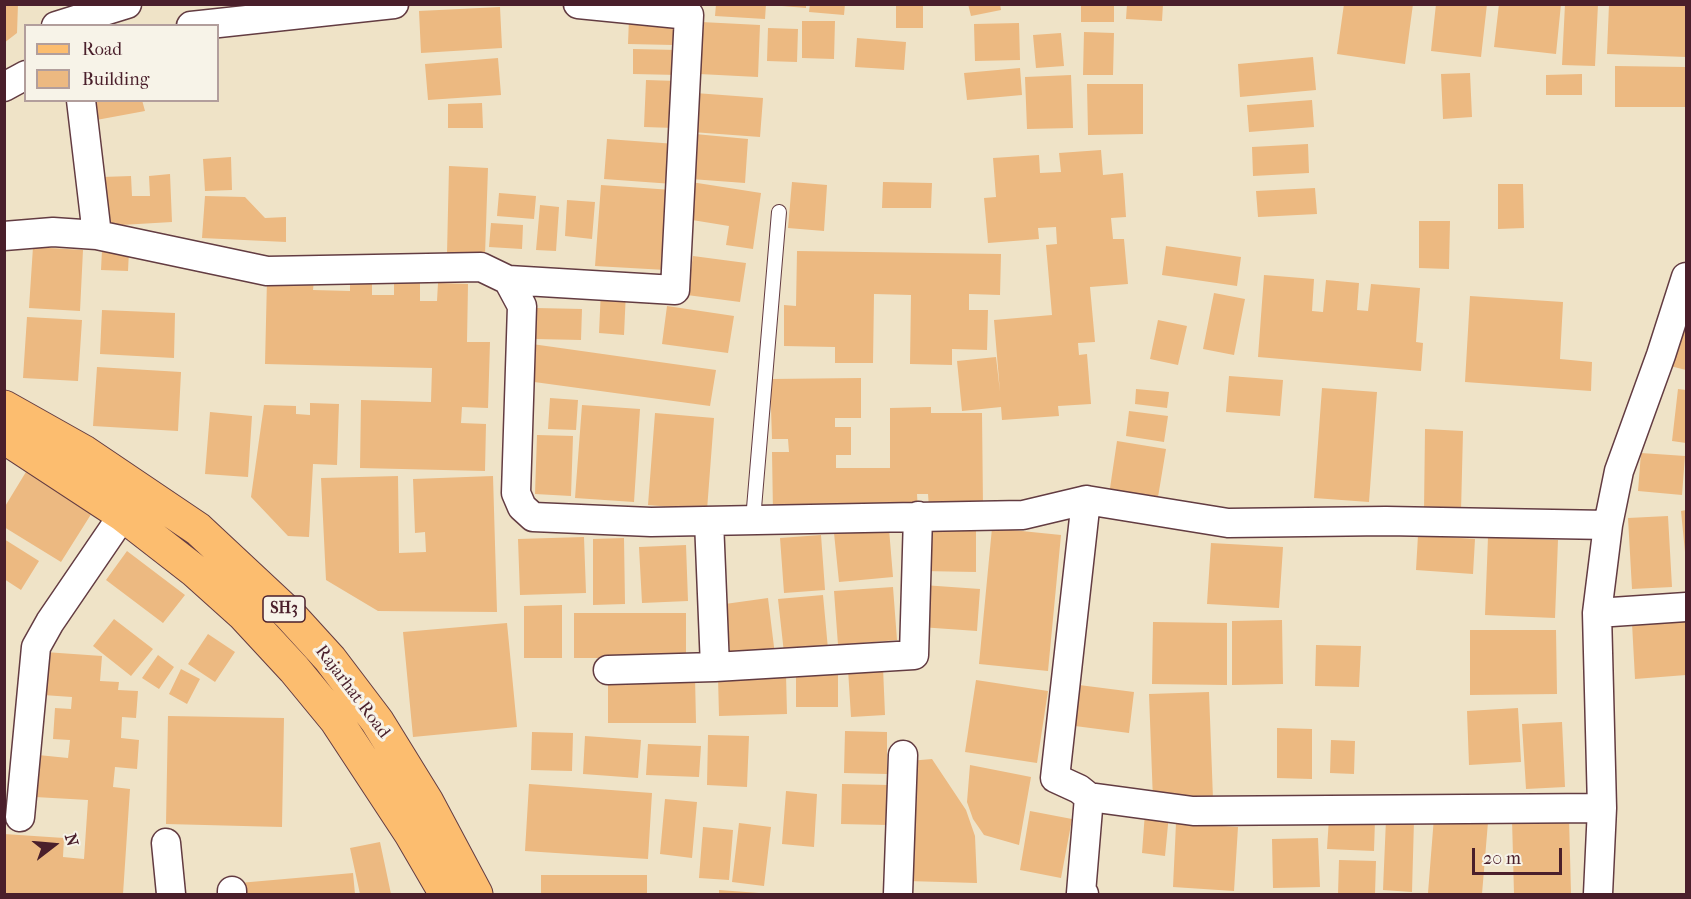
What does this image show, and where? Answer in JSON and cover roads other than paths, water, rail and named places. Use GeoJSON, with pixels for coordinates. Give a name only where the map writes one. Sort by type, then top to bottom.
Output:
{"type":"FeatureCollection","features":[{"type":"Feature","properties":{"kind":"main road","name":"Rajarhat Road"},"geometry":{"type":"LineString","coordinates":[[4,407],[84,452],[198,529],[289,614],[330,658],[377,721],[428,802],[476,894]]}},
{"type":"Feature","properties":{"kind":"main road","name":"Rajarhat Road"},"geometry":{"type":"LineString","coordinates":[[4,437],[123,515],[195,571],[244,615],[294,669],[336,720],[411,834],[446,894]]}},
{"type":"Feature","properties":{"kind":"street"},"geometry":{"type":"LineString","coordinates":[[46,4],[63,24],[127,4]]}},
{"type":"Feature","properties":{"kind":"street"},"geometry":{"type":"LineString","coordinates":[[209,24],[394,4]]}},
{"type":"Feature","properties":{"kind":"street"},"geometry":{"type":"LineString","coordinates":[[4,236],[53,232],[98,235],[267,271],[481,267],[508,280],[675,290],[689,15],[578,4]]}},
{"type":"Feature","properties":{"kind":"street"},"geometry":{"type":"LineString","coordinates":[[4,87],[24,76]]}},
{"type":"Feature","properties":{"kind":"street"},"geometry":{"type":"LineString","coordinates":[[81,102],[98,235]]}},
{"type":"Feature","properties":{"kind":"street"},"geometry":{"type":"LineString","coordinates":[[1598,894],[1602,808],[1597,613],[1608,525],[1619,471],[1661,356],[1686,277]]}},
{"type":"Feature","properties":{"kind":"street"},"geometry":{"type":"LineString","coordinates":[[508,280],[522,306],[516,493],[522,507],[534,517],[651,522],[1023,515],[1086,500],[1228,523],[1386,521],[1608,525]]}},
{"type":"Feature","properties":{"kind":"street"},"geometry":{"type":"LineString","coordinates":[[1086,500],[1055,778],[1079,789],[1089,797],[1193,811],[1602,808]]}},
{"type":"Feature","properties":{"kind":"street"},"geometry":{"type":"LineString","coordinates":[[20,817],[15,752],[36,647],[50,622],[123,515]]}},
{"type":"Feature","properties":{"kind":"street"},"geometry":{"type":"LineString","coordinates":[[608,669],[715,667],[914,655],[918,516]]}},
{"type":"Feature","properties":{"kind":"street"},"geometry":{"type":"LineString","coordinates":[[709,521],[715,667]]}},
{"type":"Feature","properties":{"kind":"street"},"geometry":{"type":"LineString","coordinates":[[1597,613],[1686,607]]}},
{"type":"Feature","properties":{"kind":"street"},"geometry":{"type":"LineString","coordinates":[[898,894],[903,755]]}},
{"type":"Feature","properties":{"kind":"street"},"geometry":{"type":"LineString","coordinates":[[1084,894],[1081,893],[1089,797]]}},
{"type":"Feature","properties":{"kind":"street"},"geometry":{"type":"LineString","coordinates":[[166,843],[171,894]]}},
{"type":"Feature","properties":{"kind":"lane"},"geometry":{"type":"LineString","coordinates":[[753,520],[779,212]]}}]}
